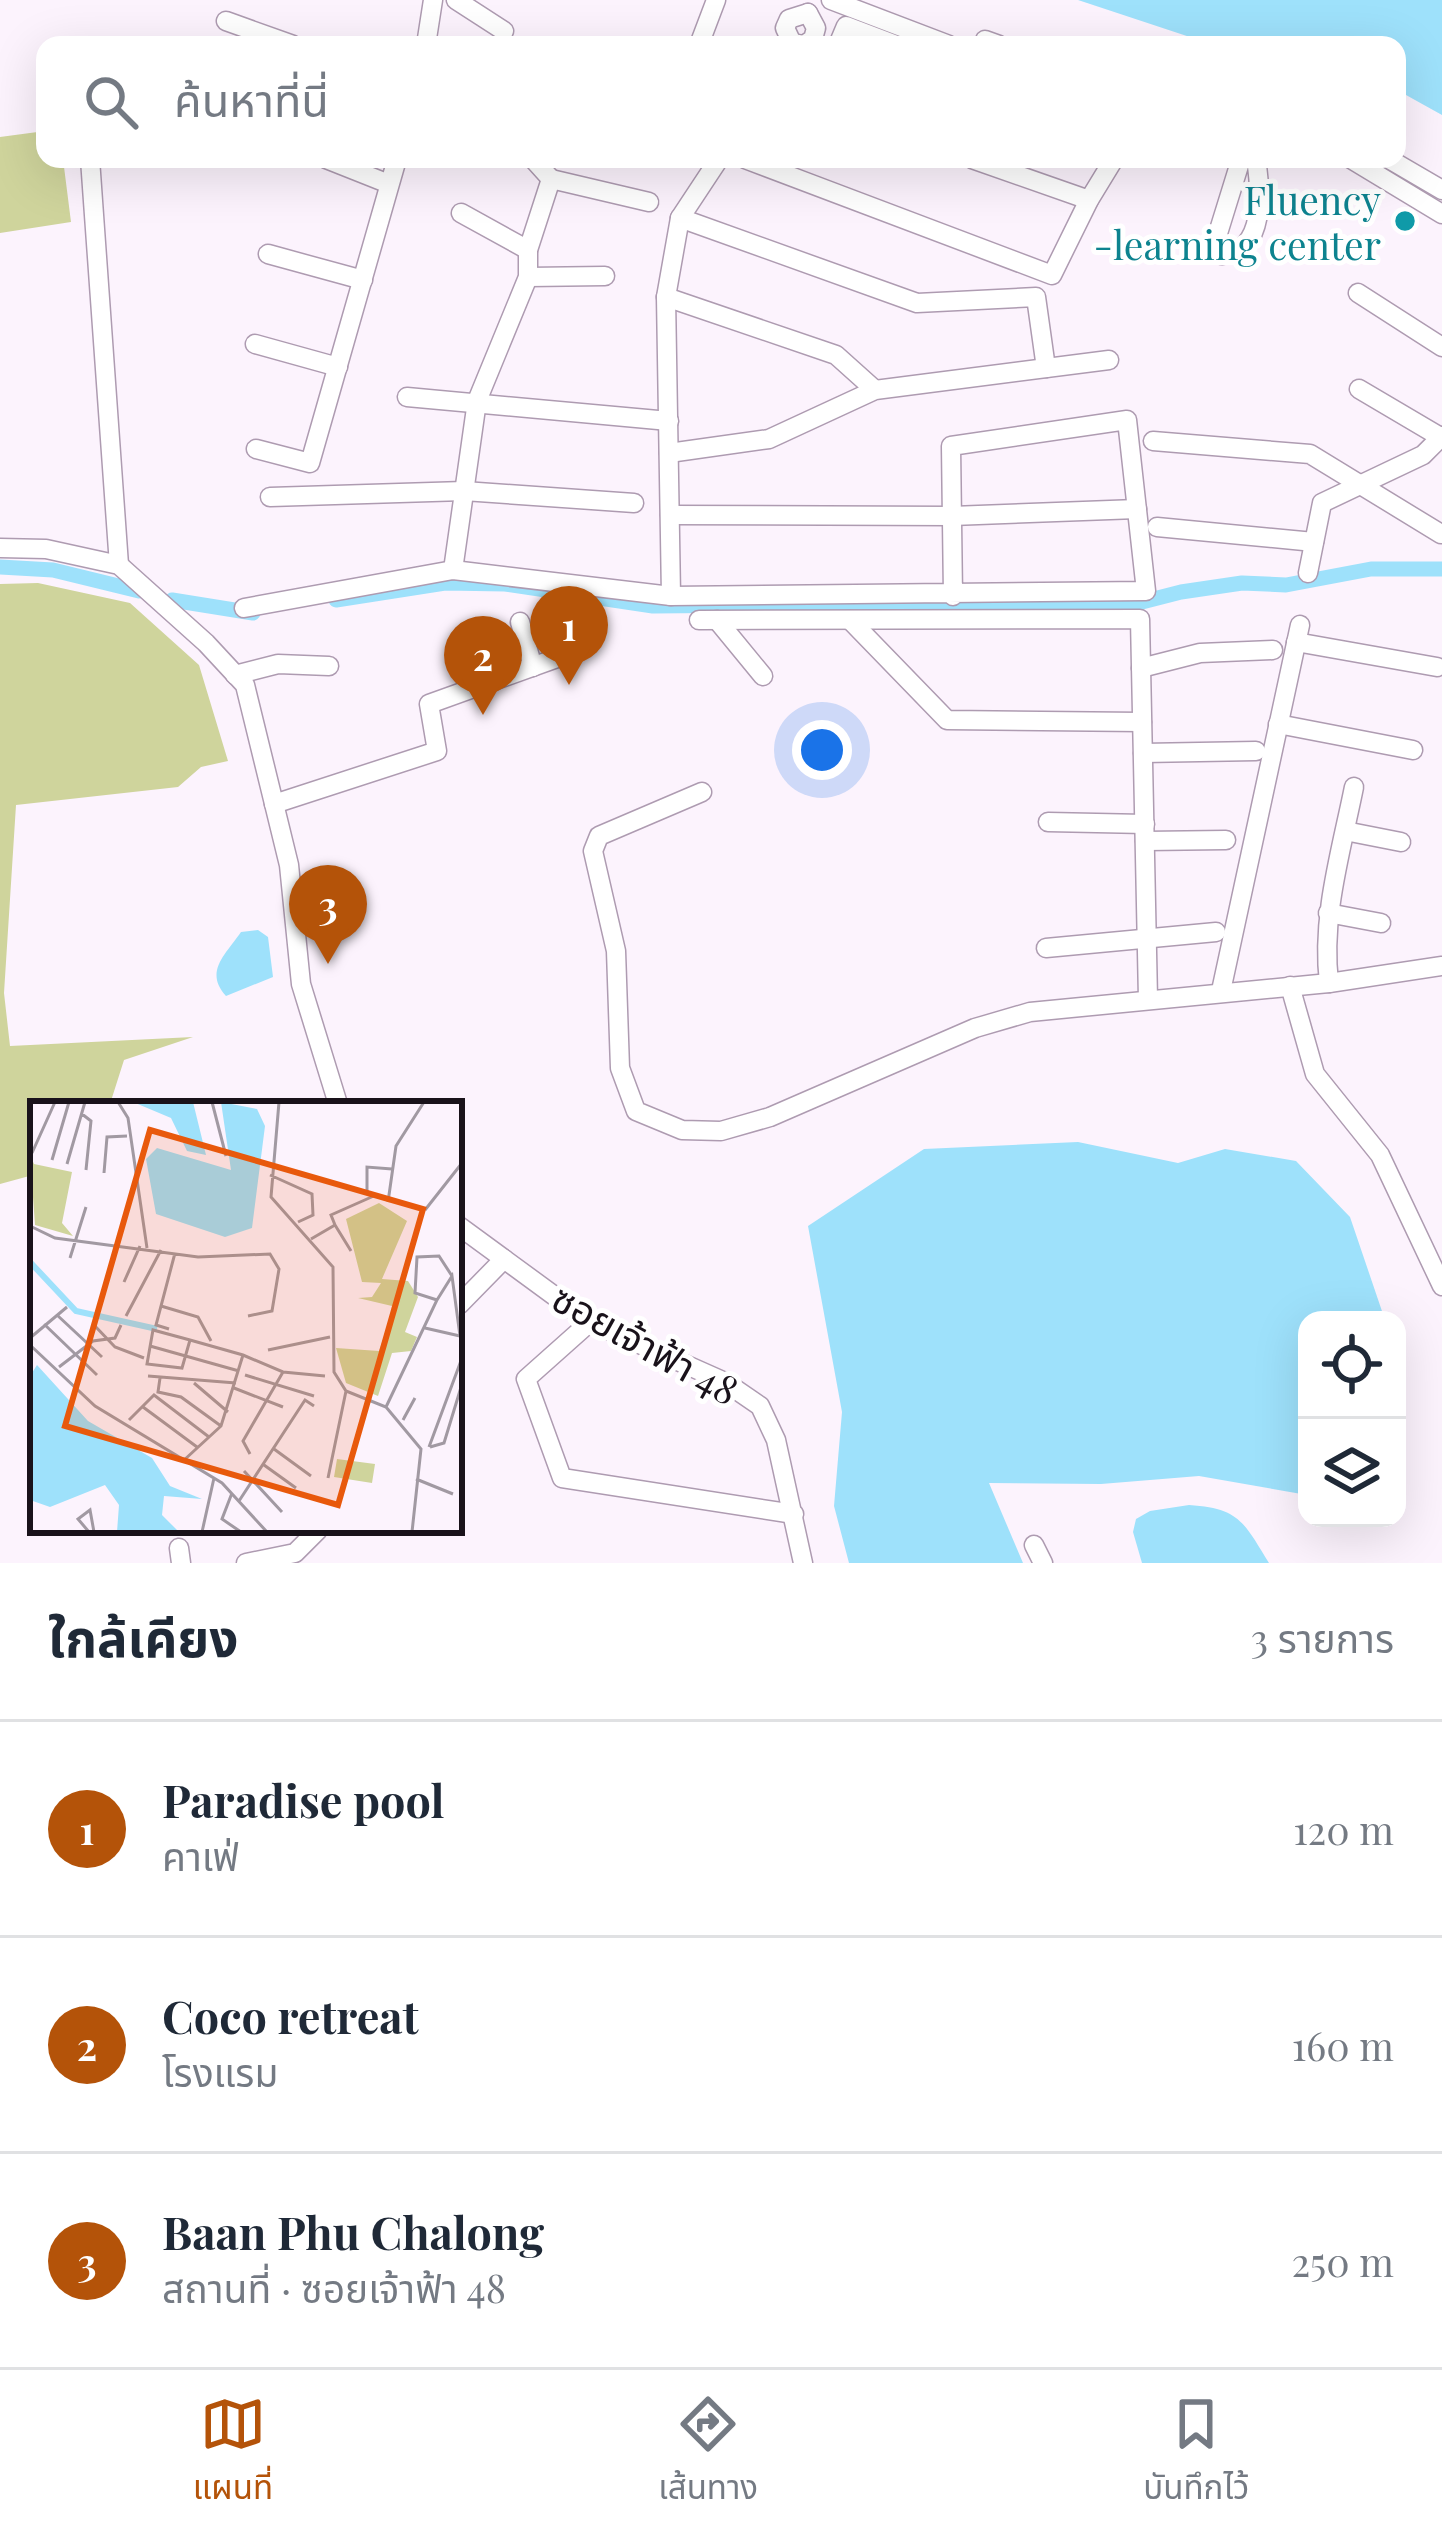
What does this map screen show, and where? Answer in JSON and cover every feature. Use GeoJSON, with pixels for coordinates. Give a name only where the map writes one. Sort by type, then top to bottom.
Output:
{"type":"FeatureCollection","features":[{"type":"Feature","properties":{"kind":"street"},"geometry":{"type":"LineString","coordinates":[[427,36],[434,0]]}},
{"type":"Feature","properties":{"kind":"street"},"geometry":{"type":"LineString","coordinates":[[456,0],[504,31]]}},
{"type":"Feature","properties":{"kind":"street"},"geometry":{"type":"LineString","coordinates":[[702,36],[716,0]]}},
{"type":"Feature","properties":{"kind":"street"},"geometry":{"type":"LineString","coordinates":[[831,0],[925,36]]}},
{"type":"Feature","properties":{"kind":"street"},"geometry":{"type":"LineString","coordinates":[[226,21],[268,36]]}},
{"type":"Feature","properties":{"kind":"street"},"geometry":{"type":"LineString","coordinates":[[842,36],[846,26],[872,36]]}},
{"type":"Feature","properties":{"kind":"street"},"geometry":{"type":"LineString","coordinates":[[91,168],[119,565]]}},
{"type":"Feature","properties":{"kind":"street"},"geometry":{"type":"LineString","coordinates":[[349,168],[389,184]]}},
{"type":"Feature","properties":{"kind":"street"},"geometry":{"type":"LineString","coordinates":[[256,449],[310,463],[394,168]]}},
{"type":"Feature","properties":{"kind":"street"},"geometry":{"type":"LineString","coordinates":[[541,168],[551,179],[649,202]]}},
{"type":"Feature","properties":{"kind":"street"},"geometry":{"type":"LineString","coordinates":[[671,596],[666,297],[680,218],[713,168]]}},
{"type":"Feature","properties":{"kind":"street"},"geometry":{"type":"LineString","coordinates":[[769,168],[1052,275],[1109,168]]}},
{"type":"Feature","properties":{"kind":"street"},"geometry":{"type":"LineString","coordinates":[[998,168],[1089,200]]}},
{"type":"Feature","properties":{"kind":"street"},"geometry":{"type":"LineString","coordinates":[[1238,168],[1215,243],[1222,255],[1248,244],[1257,219],[1256,168]]}},
{"type":"Feature","properties":{"kind":"street"},"geometry":{"type":"LineString","coordinates":[[1367,168],[1442,214]]}},
{"type":"Feature","properties":{"kind":"street"},"geometry":{"type":"LineString","coordinates":[[1405,168],[1442,190]]}},
{"type":"Feature","properties":{"kind":"street"},"geometry":{"type":"LineString","coordinates":[[453,570],[477,401],[528,277],[528,250],[551,179]]}},
{"type":"Feature","properties":{"kind":"street"},"geometry":{"type":"LineString","coordinates":[[461,213],[528,250]]}},
{"type":"Feature","properties":{"kind":"street"},"geometry":{"type":"LineString","coordinates":[[680,218],[917,303],[1036,297],[1046,368]]}},
{"type":"Feature","properties":{"kind":"street"},"geometry":{"type":"LineString","coordinates":[[268,254],[363,280]]}},
{"type":"Feature","properties":{"kind":"street"},"geometry":{"type":"LineString","coordinates":[[528,277],[604,276]]}},
{"type":"Feature","properties":{"kind":"street"},"geometry":{"type":"LineString","coordinates":[[1358,293],[1442,347]]}},
{"type":"Feature","properties":{"kind":"street"},"geometry":{"type":"LineString","coordinates":[[666,297],[836,355],[875,390]]}},
{"type":"Feature","properties":{"kind":"street"},"geometry":{"type":"LineString","coordinates":[[255,344],[338,367]]}},
{"type":"Feature","properties":{"kind":"street"},"geometry":{"type":"LineString","coordinates":[[669,453],[769,440],[875,390],[1109,359]]}},
{"type":"Feature","properties":{"kind":"street"},"geometry":{"type":"LineString","coordinates":[[1308,573],[1322,503],[1423,455],[1442,437],[1359,389]]}},
{"type":"Feature","properties":{"kind":"street"},"geometry":{"type":"LineString","coordinates":[[407,397],[669,421]]}},
{"type":"Feature","properties":{"kind":"street"},"geometry":{"type":"LineString","coordinates":[[244,608],[453,570],[671,596],[952,596],[1146,591],[1127,420],[951,446],[952,596]]}},
{"type":"Feature","properties":{"kind":"street"},"geometry":{"type":"LineString","coordinates":[[1153,441],[1310,454],[1441,534]]}},
{"type":"Feature","properties":{"kind":"street"},"geometry":{"type":"LineString","coordinates":[[270,497],[464,491],[634,503]]}},
{"type":"Feature","properties":{"kind":"street"},"geometry":{"type":"LineString","coordinates":[[670,515],[952,516],[1137,509]]}},
{"type":"Feature","properties":{"kind":"street"},"geometry":{"type":"LineString","coordinates":[[1157,526],[1314,542]]}},
{"type":"Feature","properties":{"kind":"street"},"geometry":{"type":"LineString","coordinates":[[0,548],[46,549],[119,565],[245,686],[289,865],[301,984],[337,1101]]}},
{"type":"Feature","properties":{"kind":"street"},"geometry":{"type":"LineString","coordinates":[[764,676],[708,620],[1140,619],[1148,999]]}},
{"type":"Feature","properties":{"kind":"street"},"geometry":{"type":"LineString","coordinates":[[850,620],[947,720],[1142,722]]}},
{"type":"Feature","properties":{"kind":"street"},"geometry":{"type":"LineString","coordinates":[[520,622],[533,667]]}},
{"type":"Feature","properties":{"kind":"street"},"geometry":{"type":"LineString","coordinates":[[1221,991],[1298,633],[1438,667]]}},
{"type":"Feature","properties":{"kind":"street"},"geometry":{"type":"LineString","coordinates":[[1141,668],[1200,652],[1273,650]]}},
{"type":"Feature","properties":{"kind":"street"},"geometry":{"type":"LineString","coordinates":[[274,804],[437,751],[429,704],[557,658]]}},
{"type":"Feature","properties":{"kind":"street"},"geometry":{"type":"LineString","coordinates":[[235,675],[278,664],[329,666]]}},
{"type":"Feature","properties":{"kind":"street"},"geometry":{"type":"LineString","coordinates":[[1278,724],[1413,750]]}},
{"type":"Feature","properties":{"kind":"street"},"geometry":{"type":"LineString","coordinates":[[1143,753],[1256,751]]}},
{"type":"Feature","properties":{"kind":"street"},"geometry":{"type":"LineString","coordinates":[[1329,983],[1324,945],[1328,913],[1354,787]]}},
{"type":"Feature","properties":{"kind":"street"},"geometry":{"type":"LineString","coordinates":[[702,792],[593,842],[616,951],[620,1068],[637,1111],[682,1130],[722,1131],[770,1117],[975,1028],[1030,1012],[1329,983],[1442,966]]}},
{"type":"Feature","properties":{"kind":"street"},"geometry":{"type":"LineString","coordinates":[[1048,822],[1226,840]]}},
{"type":"Feature","properties":{"kind":"street"},"geometry":{"type":"LineString","coordinates":[[1345,831],[1401,842]]}},
{"type":"Feature","properties":{"kind":"street"},"geometry":{"type":"LineString","coordinates":[[1328,913],[1381,923]]}},
{"type":"Feature","properties":{"kind":"street"},"geometry":{"type":"LineString","coordinates":[[1046,948],[1216,932]]}},
{"type":"Feature","properties":{"kind":"street"},"geometry":{"type":"LineString","coordinates":[[1290,986],[1315,1074],[1380,1155],[1442,1286]]}},
{"type":"Feature","properties":{"kind":"street","name":"ซอยเจ้าฟ้า 48"},"geometry":{"type":"LineString","coordinates":[[462,1228],[590,1322],[725,1382],[760,1406],[776,1439],[803,1563]]}},
{"type":"Feature","properties":{"kind":"street"},"geometry":{"type":"LineString","coordinates":[[462,1302],[505,1259]]}},
{"type":"Feature","properties":{"kind":"street"},"geometry":{"type":"LineString","coordinates":[[590,1322],[526,1379],[562,1478],[794,1514]]}},
{"type":"Feature","properties":{"kind":"street"},"geometry":{"type":"LineString","coordinates":[[246,1563],[297,1558],[315,1533]]}},
{"type":"Feature","properties":{"kind":"green space"},"geometry":{"type":"Polygon","coordinates":[[[36,132],[36,168],[64,168],[71,222],[0,233],[0,137],[36,132]]]}},
{"type":"Feature","properties":{"kind":"green space"},"geometry":{"type":"Polygon","coordinates":[[[38,583],[130,603],[199,665],[228,761],[201,767],[178,787],[16,805],[4,993],[10,1046],[193,1037],[124,1060],[111,1101],[30,1101],[30,1176],[0,1184],[0,584],[38,583]]]}},
{"type":"Feature","properties":{"kind":"water"},"geometry":{"type":"Polygon","coordinates":[[[1078,0],[1442,0],[1442,115],[1406,95],[1406,36],[1187,36],[1078,0]]]}},
{"type":"Feature","properties":{"kind":"water"},"geometry":{"type":"Polygon","coordinates":[[[258,930],[268,937],[273,977],[226,996],[217,979],[219,964],[241,932],[258,930]]]}},
{"type":"Feature","properties":{"kind":"water"},"geometry":{"type":"Polygon","coordinates":[[[1078,1142],[1178,1163],[1225,1149],[1296,1161],[1350,1217],[1382,1311],[1298,1311],[1298,1493],[1199,1476],[1101,1484],[989,1483],[1023,1563],[849,1563],[834,1506],[842,1412],[808,1226],[924,1149],[1078,1142]]]}},
{"type":"Feature","properties":{"kind":"water"},"geometry":{"type":"Polygon","coordinates":[[[1189,1505],[1220,1510],[1239,1520],[1269,1563],[1142,1563],[1133,1532],[1136,1519],[1150,1511],[1189,1505]]]}},
{"type":"Feature","properties":{"kind":"waterway"},"geometry":{"type":"LineString","coordinates":[[0,567],[53,570],[139,591]]}},
{"type":"Feature","properties":{"kind":"waterway"},"geometry":{"type":"LineString","coordinates":[[336,600],[445,583],[505,584],[653,606],[1142,602],[1242,583],[1286,585],[1371,569],[1442,569]]}},
{"type":"Feature","properties":{"kind":"waterway"},"geometry":{"type":"LineString","coordinates":[[172,600],[253,613]]}},
{"type":"Feature","properties":{"kind":"place","name":"Fluency -learning center"},"geometry":{"type":"Point","coordinates":[1405,221]}},
{"type":"Feature","properties":{"kind":"place","name":"Paradise pool"},"geometry":{"type":"Point","coordinates":[569,685]}},
{"type":"Feature","properties":{"kind":"place","name":"Coco retreat"},"geometry":{"type":"Point","coordinates":[483,715]}},
{"type":"Feature","properties":{"kind":"place","name":"Baan Phu Chalong"},"geometry":{"type":"Point","coordinates":[328,964]}}]}
